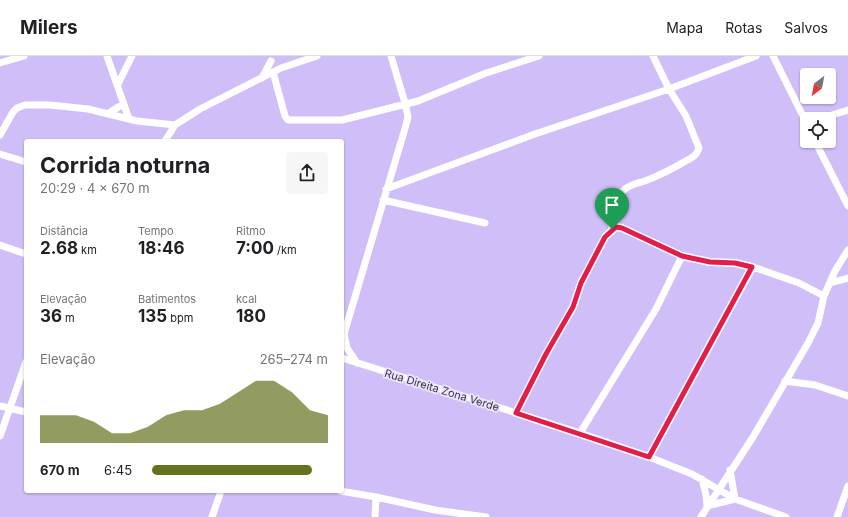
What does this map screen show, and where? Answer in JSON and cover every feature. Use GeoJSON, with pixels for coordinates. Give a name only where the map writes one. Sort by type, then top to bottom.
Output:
{"type":"FeatureCollection","features":[{"type":"Feature","properties":{"kind":"street"},"geometry":{"type":"LineString","coordinates":[[1,60],[24,56]]}},
{"type":"Feature","properties":{"kind":"street"},"geometry":{"type":"LineString","coordinates":[[107,56],[129,119]]}},
{"type":"Feature","properties":{"kind":"street"},"geometry":{"type":"LineString","coordinates":[[118,84],[132,56]]}},
{"type":"Feature","properties":{"kind":"street"},"geometry":{"type":"LineString","coordinates":[[166,139],[175,125],[200,109],[281,68],[317,56]]}},
{"type":"Feature","properties":{"kind":"street"},"geometry":{"type":"LineString","coordinates":[[391,56],[408,117]]}},
{"type":"Feature","properties":{"kind":"street"},"geometry":{"type":"LineString","coordinates":[[273,72],[285,116],[288,120],[342,120],[418,100],[486,73],[539,56]]}},
{"type":"Feature","properties":{"kind":"street"},"geometry":{"type":"LineString","coordinates":[[612,229],[611,220],[614,208],[624,190],[633,184],[670,170],[698,152],[699,144],[689,123],[652,56]]}},
{"type":"Feature","properties":{"kind":"street"},"geometry":{"type":"LineString","coordinates":[[386,189],[570,122],[670,89],[756,56]]}},
{"type":"Feature","properties":{"kind":"street"},"geometry":{"type":"LineString","coordinates":[[773,56],[801,112]]}},
{"type":"Feature","properties":{"kind":"street"},"geometry":{"type":"LineString","coordinates":[[262,78],[270,58],[281,68]]}},
{"type":"Feature","properties":{"kind":"street"},"geometry":{"type":"LineString","coordinates":[[344,332],[408,117],[418,100]]}},
{"type":"Feature","properties":{"kind":"street"},"geometry":{"type":"LineString","coordinates":[[108,113],[123,104]]}},
{"type":"Feature","properties":{"kind":"street"},"geometry":{"type":"LineString","coordinates":[[0,135],[13,112],[17,108],[25,105],[50,105],[108,113],[129,119],[175,125]]}},
{"type":"Feature","properties":{"kind":"street"},"geometry":{"type":"LineString","coordinates":[[836,114],[848,110]]}},
{"type":"Feature","properties":{"kind":"street"},"geometry":{"type":"LineString","coordinates":[[819,148],[848,206]]}},
{"type":"Feature","properties":{"kind":"street"},"geometry":{"type":"LineString","coordinates":[[0,156],[24,162]]}},
{"type":"Feature","properties":{"kind":"street"},"geometry":{"type":"LineString","coordinates":[[383,200],[485,223]]}},
{"type":"Feature","properties":{"kind":"street"},"geometry":{"type":"LineString","coordinates":[[516,413],[546,354],[573,307],[581,283],[605,237],[612,229],[622,228],[682,256],[710,262],[735,263],[752,267],[799,283],[824,296]]}},
{"type":"Feature","properties":{"kind":"street"},"geometry":{"type":"LineString","coordinates":[[0,245],[24,253]]}},
{"type":"Feature","properties":{"kind":"street"},"geometry":{"type":"LineString","coordinates":[[701,517],[730,470],[753,437],[818,323],[824,296],[848,250]]}},
{"type":"Feature","properties":{"kind":"street"},"geometry":{"type":"LineString","coordinates":[[580,433],[656,309],[682,256]]}},
{"type":"Feature","properties":{"kind":"street"},"geometry":{"type":"LineString","coordinates":[[649,457],[752,267]]}},
{"type":"Feature","properties":{"kind":"street"},"geometry":{"type":"LineString","coordinates":[[830,283],[848,278]]}},
{"type":"Feature","properties":{"kind":"street"},"geometry":{"type":"LineString","coordinates":[[344,338],[357,363]]}},
{"type":"Feature","properties":{"kind":"street","name":"Rua Direita Zona Verde"},"geometry":{"type":"LineString","coordinates":[[344,359],[580,433],[649,457],[702,479],[735,499],[786,517]]}},
{"type":"Feature","properties":{"kind":"street"},"geometry":{"type":"LineString","coordinates":[[0,436],[24,367]]}},
{"type":"Feature","properties":{"kind":"street"},"geometry":{"type":"LineString","coordinates":[[785,380],[815,385],[848,396]]}},
{"type":"Feature","properties":{"kind":"street"},"geometry":{"type":"LineString","coordinates":[[0,406],[24,411]]}},
{"type":"Feature","properties":{"kind":"street"},"geometry":{"type":"LineString","coordinates":[[707,506],[735,499],[730,470]]}},
{"type":"Feature","properties":{"kind":"street"},"geometry":{"type":"LineString","coordinates":[[702,479],[707,506]]}},
{"type":"Feature","properties":{"kind":"street"},"geometry":{"type":"LineString","coordinates":[[837,517],[848,486]]}},
{"type":"Feature","properties":{"kind":"street"},"geometry":{"type":"LineString","coordinates":[[344,492],[376,497],[435,514],[486,517]]}},
{"type":"Feature","properties":{"kind":"street"},"geometry":{"type":"LineString","coordinates":[[212,517],[220,493]]}},
{"type":"Feature","properties":{"kind":"street"},"geometry":{"type":"LineString","coordinates":[[375,517],[376,497]]}},
{"type":"Feature","properties":{"kind":"route"},"geometry":{"type":"LineString","coordinates":[[616,227],[622,228],[682,256],[705,262],[735,263],[752,267],[663,427],[649,457],[516,413],[546,354],[573,307],[581,283],[605,237],[612,229],[616,227]]}}]}
